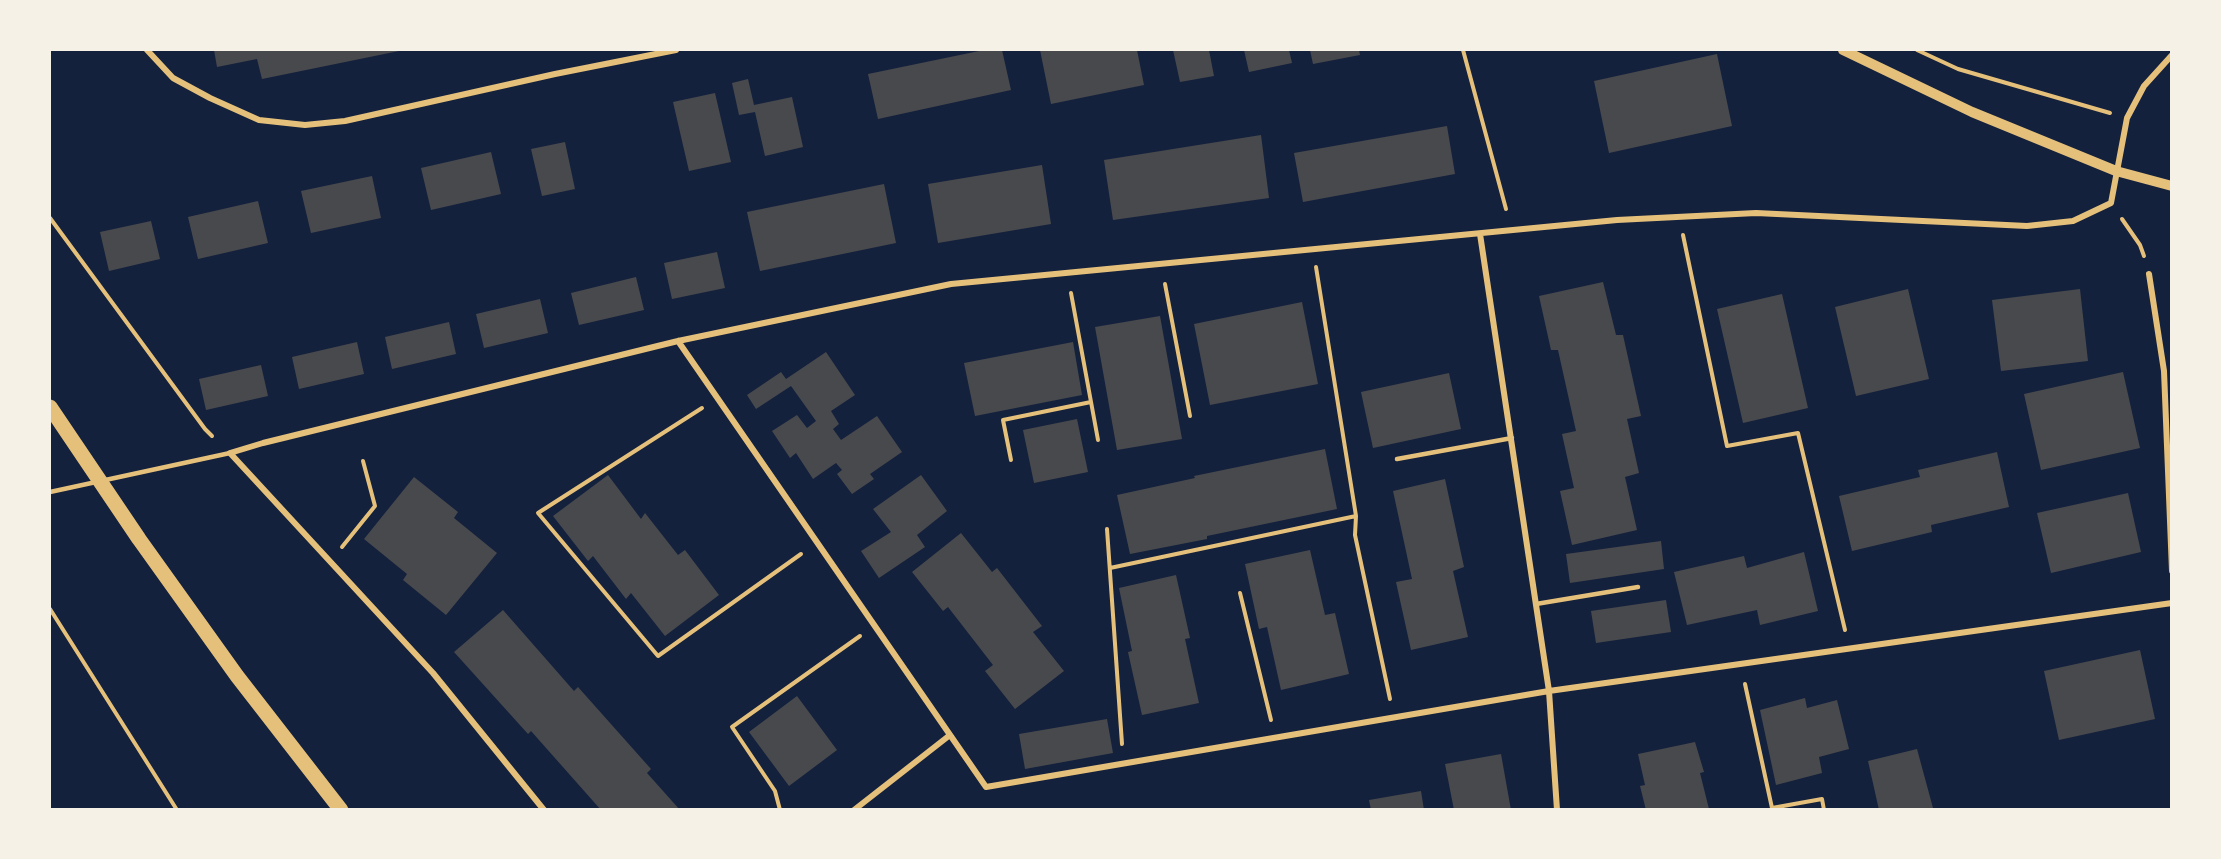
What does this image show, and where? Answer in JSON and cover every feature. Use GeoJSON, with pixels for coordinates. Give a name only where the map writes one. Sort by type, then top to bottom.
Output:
{"type":"FeatureCollection","features":[{"type":"Feature","properties":{"kind":"main road"},"geometry":{"type":"LineString","coordinates":[[50,407],[139,539],[237,676],[341,810]]}},
{"type":"Feature","properties":{"kind":"street"},"geometry":{"type":"LineString","coordinates":[[147,50],[173,78],[210,98],[259,120],[305,124],[345,121],[555,74],[676,50]]}},
{"type":"Feature","properties":{"kind":"street"},"geometry":{"type":"LineString","coordinates":[[1843,50],[1972,112],[2116,171],[2172,186]]}},
{"type":"Feature","properties":{"kind":"street"},"geometry":{"type":"LineString","coordinates":[[544,810],[433,673],[230,453],[678,341],[951,284],[1617,220],[1756,213],[2027,226],[2073,221],[2111,203],[2127,117],[2144,86],[2171,52]]}},
{"type":"Feature","properties":{"kind":"street"},"geometry":{"type":"LineString","coordinates":[[1480,234],[1549,691],[1557,810]]}},
{"type":"Feature","properties":{"kind":"street"},"geometry":{"type":"LineString","coordinates":[[2149,274],[2164,371],[2172,571]]}},
{"type":"Feature","properties":{"kind":"street"},"geometry":{"type":"LineString","coordinates":[[678,341],[986,787],[1549,691],[2172,603]]}},
{"type":"Feature","properties":{"kind":"street"},"geometry":{"type":"LineString","coordinates":[[854,810],[950,735]]}},
{"type":"Feature","properties":{"kind":"lane"},"geometry":{"type":"LineString","coordinates":[[1397,459],[1512,438]]}},
{"type":"Feature","properties":{"kind":"lane"},"geometry":{"type":"LineString","coordinates":[[50,492],[230,453]]}},
{"type":"Feature","properties":{"kind":"lane"},"geometry":{"type":"LineString","coordinates":[[1536,604],[1638,587]]}},
{"type":"Feature","properties":{"kind":"path"},"geometry":{"type":"LineString","coordinates":[[1463,50],[1512,230]]}},
{"type":"Feature","properties":{"kind":"path"},"geometry":{"type":"LineString","coordinates":[[1917,50],[1958,69],[2127,117]]}},
{"type":"Feature","properties":{"kind":"path"},"geometry":{"type":"LineString","coordinates":[[2111,203],[2140,244],[2149,274]]}},
{"type":"Feature","properties":{"kind":"path"},"geometry":{"type":"LineString","coordinates":[[1680,217],[1727,446],[1798,433],[1849,649]]}},
{"type":"Feature","properties":{"kind":"path"},"geometry":{"type":"LineString","coordinates":[[50,218],[205,429],[230,453]]}},
{"type":"Feature","properties":{"kind":"path"},"geometry":{"type":"LineString","coordinates":[[1313,249],[1356,516],[1355,535],[1394,718]]}},
{"type":"Feature","properties":{"kind":"path"},"geometry":{"type":"LineString","coordinates":[[1161,263],[1190,416]]}},
{"type":"Feature","properties":{"kind":"path"},"geometry":{"type":"LineString","coordinates":[[1067,272],[1098,440]]}},
{"type":"Feature","properties":{"kind":"path"},"geometry":{"type":"LineString","coordinates":[[718,397],[538,513],[658,656],[817,542]]}},
{"type":"Feature","properties":{"kind":"path"},"geometry":{"type":"LineString","coordinates":[[1011,460],[1003,420],[1091,402]]}},
{"type":"Feature","properties":{"kind":"path"},"geometry":{"type":"LineString","coordinates":[[345,543],[375,506],[363,461]]}},
{"type":"Feature","properties":{"kind":"path"},"geometry":{"type":"LineString","coordinates":[[1110,568],[1356,516]]}},
{"type":"Feature","properties":{"kind":"path"},"geometry":{"type":"LineString","coordinates":[[1107,529],[1124,764]]}},
{"type":"Feature","properties":{"kind":"path"},"geometry":{"type":"LineString","coordinates":[[1240,594],[1275,738]]}},
{"type":"Feature","properties":{"kind":"path"},"geometry":{"type":"LineString","coordinates":[[50,609],[177,810]]}},
{"type":"Feature","properties":{"kind":"path"},"geometry":{"type":"LineString","coordinates":[[780,810],[775,791],[732,727],[875,625]]}},
{"type":"Feature","properties":{"kind":"path"},"geometry":{"type":"LineString","coordinates":[[1740,663],[1772,808],[1822,799],[1824,810]]}},
{"type":"Feature","properties":{"kind":"building"},"geometry":{"type":"Polygon","coordinates":[[[214,50],[399,51],[262,79],[257,59],[217,67],[214,50]]]}},
{"type":"Feature","properties":{"kind":"building"},"geometry":{"type":"Polygon","coordinates":[[[984,50],[1002,50],[1011,90],[878,119],[868,74],[984,50]]]}},
{"type":"Feature","properties":{"kind":"building"},"geometry":{"type":"Polygon","coordinates":[[[1040,50],[1137,50],[1144,85],[1051,104],[1040,50]]]}},
{"type":"Feature","properties":{"kind":"building"},"geometry":{"type":"Polygon","coordinates":[[[1173,50],[1209,50],[1214,76],[1180,82],[1173,50]]]}},
{"type":"Feature","properties":{"kind":"building"},"geometry":{"type":"Polygon","coordinates":[[[1244,50],[1289,50],[1292,63],[1249,72],[1244,50]]]}},
{"type":"Feature","properties":{"kind":"building"},"geometry":{"type":"Polygon","coordinates":[[[1310,50],[1359,50],[1360,55],[1313,64],[1310,50]]]}},
{"type":"Feature","properties":{"kind":"building"},"geometry":{"type":"Polygon","coordinates":[[[1717,54],[1732,126],[1609,153],[1594,81],[1717,54]]]}},
{"type":"Feature","properties":{"kind":"building"},"geometry":{"type":"Polygon","coordinates":[[[748,79],[754,105],[792,97],[803,147],[765,156],[755,112],[739,115],[732,83],[748,79]]]}},
{"type":"Feature","properties":{"kind":"building"},"geometry":{"type":"Polygon","coordinates":[[[715,93],[731,162],[689,171],[673,102],[715,93]]]}},
{"type":"Feature","properties":{"kind":"building"},"geometry":{"type":"Polygon","coordinates":[[[1447,126],[1455,174],[1303,202],[1294,153],[1447,126]]]}},
{"type":"Feature","properties":{"kind":"building"},"geometry":{"type":"Polygon","coordinates":[[[1261,135],[1269,198],[1113,220],[1104,160],[1261,135]]]}},
{"type":"Feature","properties":{"kind":"building"},"geometry":{"type":"Polygon","coordinates":[[[565,142],[575,189],[542,196],[531,149],[565,142]]]}},
{"type":"Feature","properties":{"kind":"building"},"geometry":{"type":"Polygon","coordinates":[[[491,152],[501,194],[431,210],[421,168],[491,152]]]}},
{"type":"Feature","properties":{"kind":"building"},"geometry":{"type":"Polygon","coordinates":[[[1042,165],[1051,224],[938,243],[928,184],[1042,165]]]}},
{"type":"Feature","properties":{"kind":"building"},"geometry":{"type":"Polygon","coordinates":[[[372,176],[381,218],[311,233],[301,191],[372,176]]]}},
{"type":"Feature","properties":{"kind":"building"},"geometry":{"type":"Polygon","coordinates":[[[884,184],[896,243],[760,271],[747,212],[884,184]]]}},
{"type":"Feature","properties":{"kind":"building"},"geometry":{"type":"Polygon","coordinates":[[[258,201],[268,243],[198,259],[188,217],[258,201]]]}},
{"type":"Feature","properties":{"kind":"building"},"geometry":{"type":"Polygon","coordinates":[[[151,221],[160,259],[109,271],[100,232],[151,221]]]}},
{"type":"Feature","properties":{"kind":"building"},"geometry":{"type":"Polygon","coordinates":[[[717,252],[725,288],[672,299],[664,263],[717,252]]]}},
{"type":"Feature","properties":{"kind":"building"},"geometry":{"type":"Polygon","coordinates":[[[636,277],[644,310],[579,325],[571,293],[636,277]]]}},
{"type":"Feature","properties":{"kind":"building"},"geometry":{"type":"Polygon","coordinates":[[[1603,282],[1616,335],[1623,335],[1641,416],[1627,419],[1639,473],[1625,477],[1637,530],[1572,545],[1560,491],[1574,488],[1562,434],[1576,431],[1558,350],[1551,350],[1539,296],[1603,282]]]}},
{"type":"Feature","properties":{"kind":"building"},"geometry":{"type":"Polygon","coordinates":[[[1908,289],[1929,379],[1856,396],[1835,307],[1908,289]]]}},
{"type":"Feature","properties":{"kind":"building"},"geometry":{"type":"Polygon","coordinates":[[[2080,289],[2088,361],[2001,371],[1992,300],[2080,289]]]}},
{"type":"Feature","properties":{"kind":"building"},"geometry":{"type":"Polygon","coordinates":[[[1782,294],[1808,408],[1743,423],[1717,309],[1782,294]]]}},
{"type":"Feature","properties":{"kind":"building"},"geometry":{"type":"Polygon","coordinates":[[[540,299],[548,333],[484,348],[476,314],[540,299]]]}},
{"type":"Feature","properties":{"kind":"building"},"geometry":{"type":"Polygon","coordinates":[[[1302,302],[1318,384],[1210,405],[1194,324],[1302,302]]]}},
{"type":"Feature","properties":{"kind":"building"},"geometry":{"type":"Polygon","coordinates":[[[1160,316],[1182,439],[1117,450],[1095,327],[1160,316]]]}},
{"type":"Feature","properties":{"kind":"building"},"geometry":{"type":"Polygon","coordinates":[[[449,322],[456,354],[392,369],[385,337],[449,322]]]}},
{"type":"Feature","properties":{"kind":"building"},"geometry":{"type":"Polygon","coordinates":[[[357,342],[364,374],[299,389],[292,357],[357,342]]]}},
{"type":"Feature","properties":{"kind":"building"},"geometry":{"type":"Polygon","coordinates":[[[1073,342],[1082,395],[975,416],[964,363],[1073,342]]]}},
{"type":"Feature","properties":{"kind":"building"},"geometry":{"type":"Polygon","coordinates":[[[826,352],[855,395],[831,411],[839,424],[833,429],[841,440],[877,416],[902,452],[870,474],[874,479],[852,494],[837,474],[842,470],[836,463],[813,479],[796,453],[790,458],[772,431],[797,415],[807,428],[816,421],[791,386],[756,409],[747,395],[781,372],[786,379],[826,352]]]}},
{"type":"Feature","properties":{"kind":"building"},"geometry":{"type":"Polygon","coordinates":[[[261,365],[268,396],[206,410],[199,379],[261,365]]]}},
{"type":"Feature","properties":{"kind":"building"},"geometry":{"type":"Polygon","coordinates":[[[2123,372],[2140,448],[2041,470],[2024,394],[2123,372]]]}},
{"type":"Feature","properties":{"kind":"building"},"geometry":{"type":"Polygon","coordinates":[[[1449,373],[1461,429],[1373,448],[1361,392],[1449,373]]]}},
{"type":"Feature","properties":{"kind":"building"},"geometry":{"type":"Polygon","coordinates":[[[1077,419],[1088,472],[1034,483],[1023,430],[1077,419]]]}},
{"type":"Feature","properties":{"kind":"building"},"geometry":{"type":"Polygon","coordinates":[[[1325,449],[1337,509],[1130,554],[1117,495],[1195,478],[1194,476],[1325,449]]]}},
{"type":"Feature","properties":{"kind":"building"},"geometry":{"type":"Polygon","coordinates":[[[1997,452],[2009,507],[1931,525],[1932,532],[1852,551],[1839,496],[1920,477],[1918,470],[1997,452]]]}},
{"type":"Feature","properties":{"kind":"building"},"geometry":{"type":"Polygon","coordinates":[[[608,475],[641,519],[645,513],[678,555],[685,550],[719,595],[665,636],[631,593],[626,599],[593,556],[588,561],[553,516],[608,475]]]}},
{"type":"Feature","properties":{"kind":"building"},"geometry":{"type":"Polygon","coordinates":[[[921,475],[947,511],[917,535],[925,547],[879,578],[861,551],[891,532],[873,509],[921,475]]]}},
{"type":"Feature","properties":{"kind":"building"},"geometry":{"type":"Polygon","coordinates":[[[414,477],[458,512],[454,518],[497,553],[446,615],[403,580],[407,574],[364,539],[414,477]]]}},
{"type":"Feature","properties":{"kind":"building"},"geometry":{"type":"Polygon","coordinates":[[[1445,479],[1464,567],[1453,571],[1468,637],[1411,650],[1396,582],[1412,579],[1393,491],[1445,479]]]}},
{"type":"Feature","properties":{"kind":"building"},"geometry":{"type":"Polygon","coordinates":[[[2128,493],[2141,552],[2051,573],[2037,513],[2128,493]]]}},
{"type":"Feature","properties":{"kind":"building"},"geometry":{"type":"Polygon","coordinates":[[[961,533],[992,572],[997,568],[1042,626],[1033,632],[1064,671],[1015,709],[985,671],[993,665],[948,607],[943,611],[912,572],[961,533]]]}},
{"type":"Feature","properties":{"kind":"building"},"geometry":{"type":"Polygon","coordinates":[[[1661,541],[1664,569],[1570,583],[1566,554],[1661,541]]]}},
{"type":"Feature","properties":{"kind":"building"},"geometry":{"type":"Polygon","coordinates":[[[1310,550],[1325,615],[1335,613],[1349,674],[1281,690],[1267,627],[1259,629],[1245,564],[1310,550]]]}},
{"type":"Feature","properties":{"kind":"building"},"geometry":{"type":"Polygon","coordinates":[[[1804,552],[1818,611],[1760,625],[1757,610],[1687,625],[1674,572],[1744,556],[1747,568],[1804,552]]]}},
{"type":"Feature","properties":{"kind":"building"},"geometry":{"type":"Polygon","coordinates":[[[1176,575],[1190,638],[1185,639],[1199,703],[1142,715],[1128,652],[1132,651],[1119,588],[1176,575]]]}},
{"type":"Feature","properties":{"kind":"building"},"geometry":{"type":"Polygon","coordinates":[[[1666,600],[1671,632],[1596,643],[1591,611],[1666,600]]]}},
{"type":"Feature","properties":{"kind":"building"},"geometry":{"type":"Polygon","coordinates":[[[503,610],[574,691],[578,687],[651,769],[647,773],[680,810],[601,810],[531,731],[528,734],[454,652],[503,610]]]}},
{"type":"Feature","properties":{"kind":"building"},"geometry":{"type":"Polygon","coordinates":[[[2140,650],[2155,719],[2059,740],[2044,671],[2140,650]]]}},
{"type":"Feature","properties":{"kind":"building"},"geometry":{"type":"Polygon","coordinates":[[[797,696],[837,750],[789,786],[749,732],[797,696]]]}},
{"type":"Feature","properties":{"kind":"building"},"geometry":{"type":"Polygon","coordinates":[[[1805,698],[1807,708],[1837,700],[1849,749],[1819,757],[1822,773],[1776,785],[1760,710],[1805,698]]]}},
{"type":"Feature","properties":{"kind":"building"},"geometry":{"type":"Polygon","coordinates":[[[1107,719],[1113,753],[1025,769],[1019,734],[1107,719]]]}},
{"type":"Feature","properties":{"kind":"building"},"geometry":{"type":"Polygon","coordinates":[[[1695,742],[1704,772],[1700,773],[1709,809],[1646,810],[1640,786],[1645,785],[1638,754],[1695,742]]]}},
{"type":"Feature","properties":{"kind":"building"},"geometry":{"type":"Polygon","coordinates":[[[1917,749],[1933,808],[1879,810],[1868,761],[1917,749]]]}},
{"type":"Feature","properties":{"kind":"building"},"geometry":{"type":"Polygon","coordinates":[[[1501,754],[1511,810],[1454,810],[1445,764],[1501,754]]]}},
{"type":"Feature","properties":{"kind":"building"},"geometry":{"type":"Polygon","coordinates":[[[1421,791],[1424,810],[1371,810],[1369,800],[1421,791]]]}}]}
